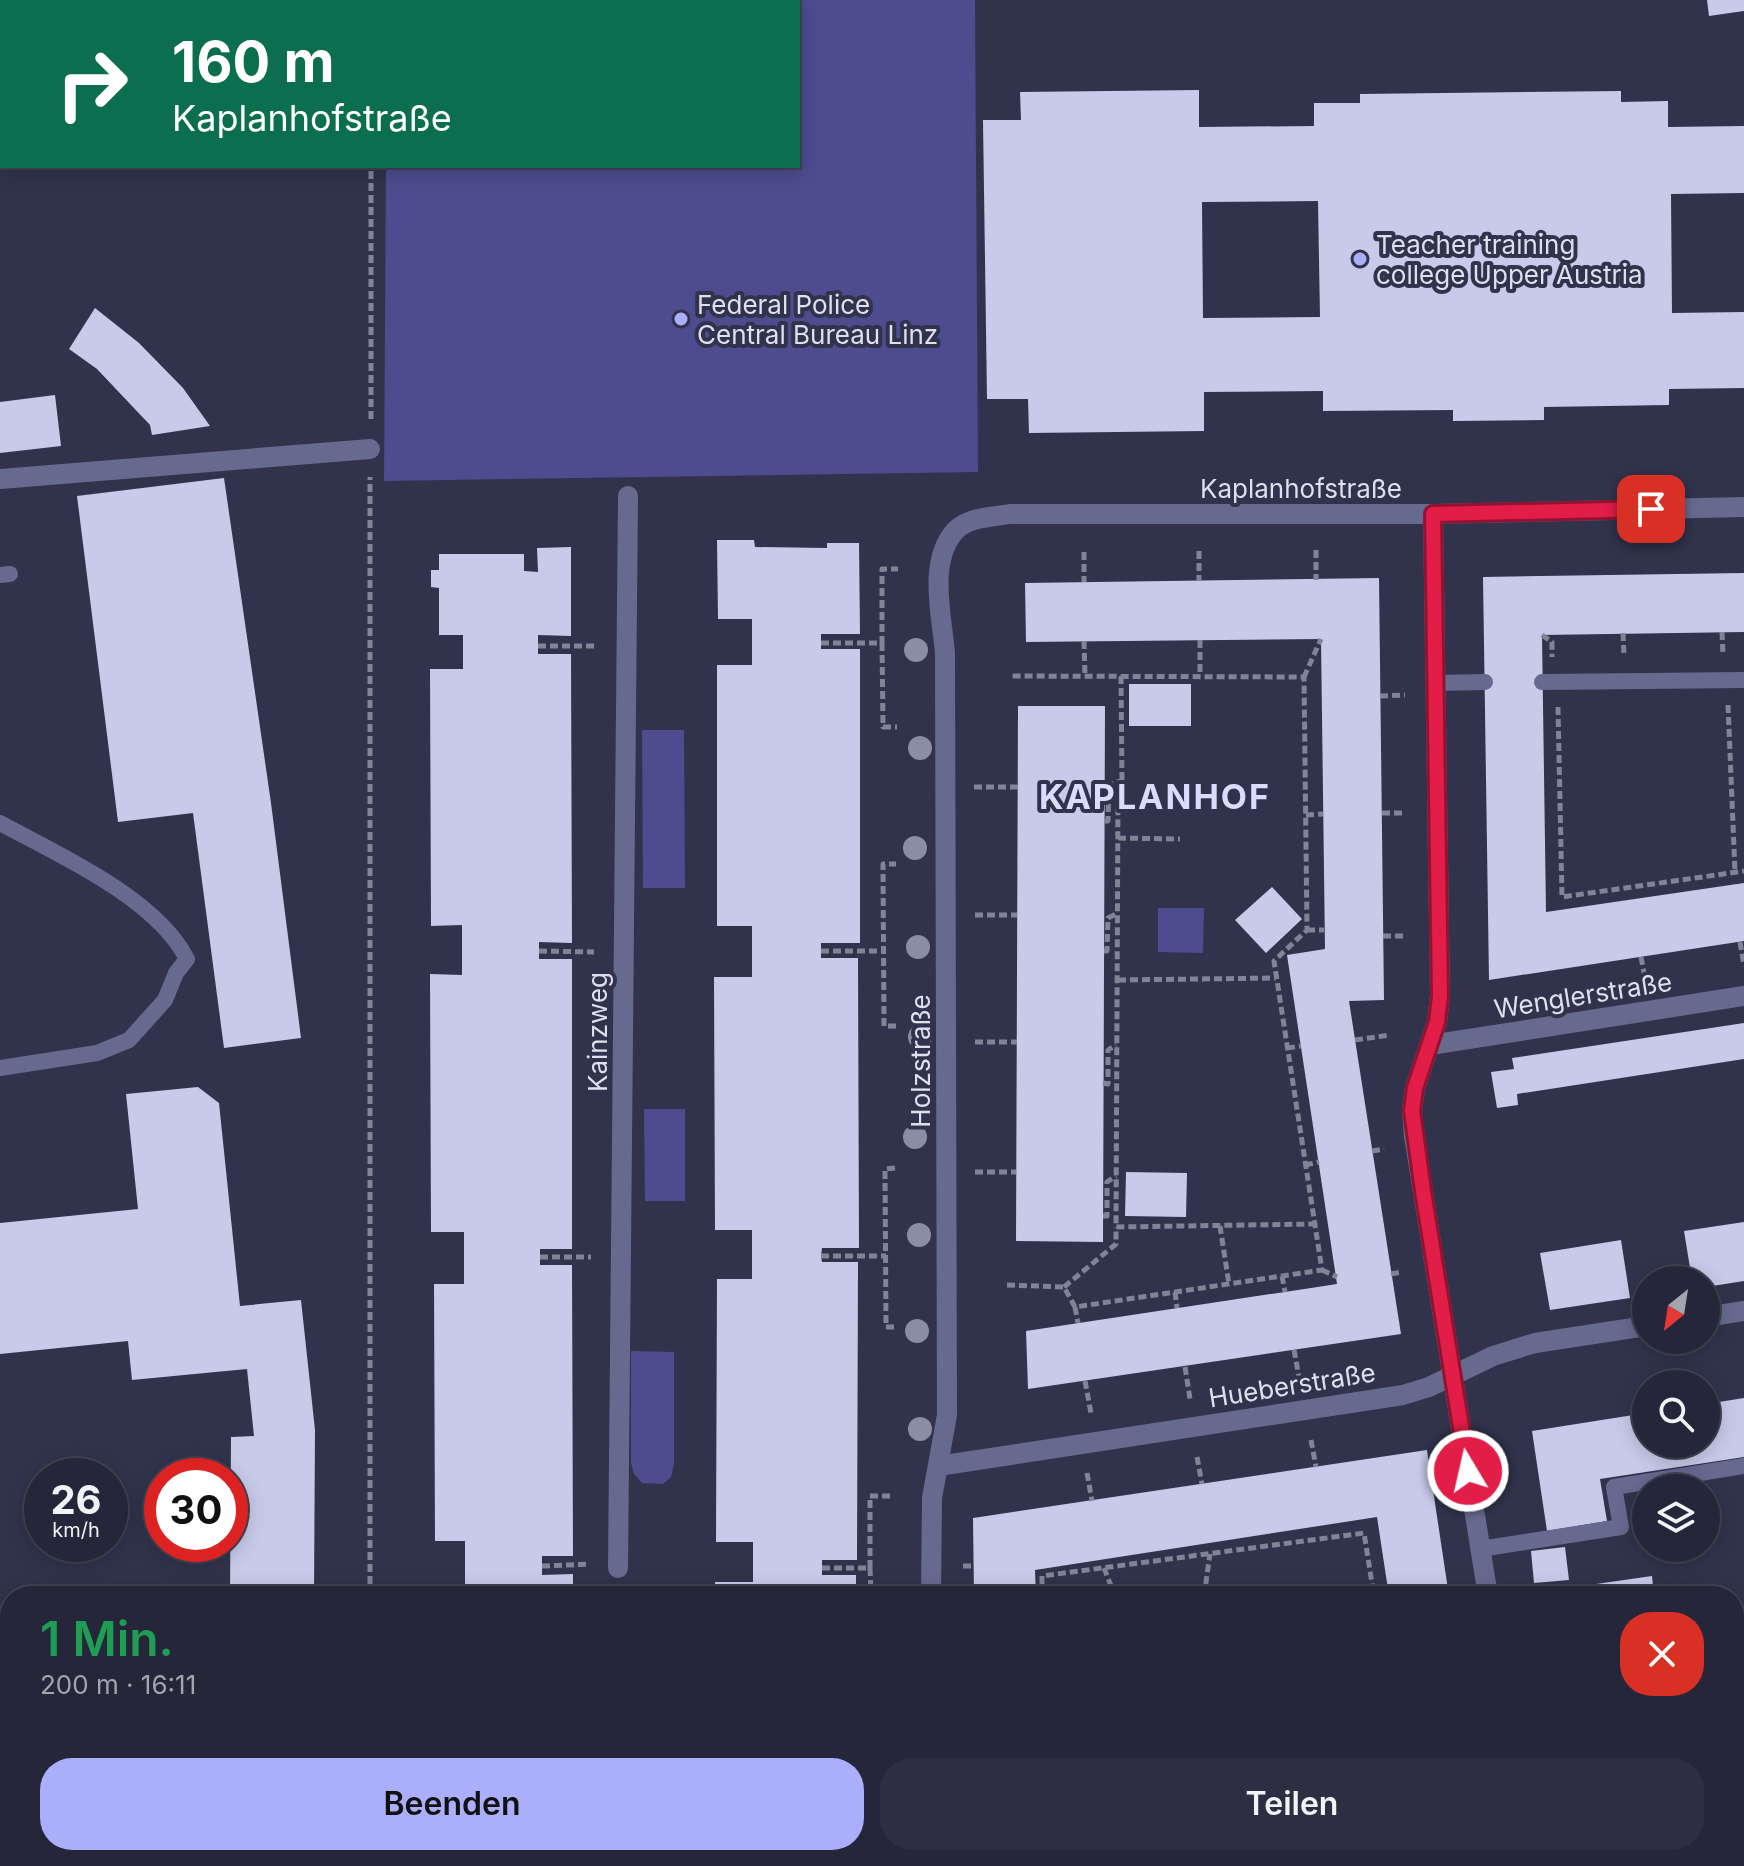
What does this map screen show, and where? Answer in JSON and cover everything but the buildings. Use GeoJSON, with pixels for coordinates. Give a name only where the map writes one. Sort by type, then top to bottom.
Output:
{"type":"FeatureCollection","features":[{"type":"Feature","properties":{"kind":"street"},"geometry":{"type":"LineString","coordinates":[[0,479],[370,449]]}},
{"type":"Feature","properties":{"kind":"street","name":"Kainzweg"},"geometry":{"type":"LineString","coordinates":[[618,1566],[628,496]]}},
{"type":"Feature","properties":{"kind":"street","name":"Kaplanhofstraße"},"geometry":{"type":"LineString","coordinates":[[957,530],[978,519],[1010,514],[1433,514],[1744,507]]}},
{"type":"Feature","properties":{"kind":"street"},"geometry":{"type":"LineString","coordinates":[[1433,514],[1440,996],[1437,1022],[1415,1088],[1412,1111],[1486,1586]]}},
{"type":"Feature","properties":{"kind":"street","name":"Holzstraße"},"geometry":{"type":"LineString","coordinates":[[931,1586],[932,1498],[947,1415],[945,653],[939,580],[943,551],[957,530]]}},
{"type":"Feature","properties":{"kind":"street","name":"Wenglerstraße"},"geometry":{"type":"LineString","coordinates":[[1430,1045],[1744,996]]}},
{"type":"Feature","properties":{"kind":"street"},"geometry":{"type":"LineString","coordinates":[[1720,1315],[1744,1311]]}},
{"type":"Feature","properties":{"kind":"street","name":"Hueberstraße"},"geometry":{"type":"LineString","coordinates":[[938,1466],[1403,1395],[1452,1377],[1493,1356],[1535,1343],[1632,1328]]}},
{"type":"Feature","properties":{"kind":"lane"},"geometry":{"type":"LineString","coordinates":[[1550,682],[1735,680]]}},
{"type":"Feature","properties":{"kind":"lane"},"geometry":{"type":"LineString","coordinates":[[1436,683],[1485,682]]}},
{"type":"Feature","properties":{"kind":"lane"},"geometry":{"type":"LineString","coordinates":[[0,823],[88,870],[146,910],[178,942],[187,959],[176,973],[165,1000],[129,1040],[97,1053],[0,1068]]}},
{"type":"Feature","properties":{"kind":"lane"},"geometry":{"type":"LineString","coordinates":[[1480,1549],[1621,1527],[1614,1487],[1744,1466]]}},
{"type":"Feature","properties":{"kind":"path"},"geometry":{"type":"LineString","coordinates":[[370,1586],[371,168]]}},
{"type":"Feature","properties":{"kind":"path"},"geometry":{"type":"LineString","coordinates":[[1316,550],[1316,580]]}},
{"type":"Feature","properties":{"kind":"path"},"geometry":{"type":"LineString","coordinates":[[1199,551],[1199,581]]}},
{"type":"Feature","properties":{"kind":"path"},"geometry":{"type":"LineString","coordinates":[[1084,552],[1084,582]]}},
{"type":"Feature","properties":{"kind":"path"},"geometry":{"type":"LineString","coordinates":[[897,727],[883,727],[882,569],[898,569]]}},
{"type":"Feature","properties":{"kind":"path"},"geometry":{"type":"LineString","coordinates":[[1307,930],[1304,677],[1321,639]]}},
{"type":"Feature","properties":{"kind":"path"},"geometry":{"type":"LineString","coordinates":[[1200,640],[1200,676]]}},
{"type":"Feature","properties":{"kind":"path"},"geometry":{"type":"LineString","coordinates":[[1084,641],[1085,676]]}},
{"type":"Feature","properties":{"kind":"path"},"geometry":{"type":"LineString","coordinates":[[821,643],[882,643]]}},
{"type":"Feature","properties":{"kind":"path"},"geometry":{"type":"LineString","coordinates":[[538,646],[627,646]]}},
{"type":"Feature","properties":{"kind":"path"},"geometry":{"type":"LineString","coordinates":[[1009,676],[1304,677]]}},
{"type":"Feature","properties":{"kind":"path"},"geometry":{"type":"LineString","coordinates":[[1007,1285],[1064,1287],[1116,1244],[1121,676]]}},
{"type":"Feature","properties":{"kind":"path"},"geometry":{"type":"LineString","coordinates":[[1735,680],[1735,872]]}},
{"type":"Feature","properties":{"kind":"path"},"geometry":{"type":"LineString","coordinates":[[1550,682],[1562,897],[1744,871]]}},
{"type":"Feature","properties":{"kind":"path"},"geometry":{"type":"LineString","coordinates":[[1380,696],[1405,695]]}},
{"type":"Feature","properties":{"kind":"path"},"geometry":{"type":"LineString","coordinates":[[1105,821],[1108,821],[1109,785],[1122,780]]}},
{"type":"Feature","properties":{"kind":"path"},"geometry":{"type":"LineString","coordinates":[[945,787],[1018,787]]}},
{"type":"Feature","properties":{"kind":"path"},"geometry":{"type":"LineString","coordinates":[[1382,813],[1404,813]]}},
{"type":"Feature","properties":{"kind":"path"},"geometry":{"type":"LineString","coordinates":[[1306,815],[1323,814]]}},
{"type":"Feature","properties":{"kind":"path"},"geometry":{"type":"LineString","coordinates":[[1118,838],[1180,839]]}},
{"type":"Feature","properties":{"kind":"path"},"geometry":{"type":"LineString","coordinates":[[896,864],[883,864],[884,1026],[896,1026]]}},
{"type":"Feature","properties":{"kind":"path"},"geometry":{"type":"LineString","coordinates":[[1104,951],[1107,951],[1108,918],[1118,913]]}},
{"type":"Feature","properties":{"kind":"path"},"geometry":{"type":"LineString","coordinates":[[946,915],[1017,915]]}},
{"type":"Feature","properties":{"kind":"path"},"geometry":{"type":"LineString","coordinates":[[1322,1270],[1274,961],[1307,930],[1324,930]]}},
{"type":"Feature","properties":{"kind":"path"},"geometry":{"type":"LineString","coordinates":[[1383,936],[1405,936]]}},
{"type":"Feature","properties":{"kind":"path"},"geometry":{"type":"LineString","coordinates":[[1740,942],[1744,966]]}},
{"type":"Feature","properties":{"kind":"path"},"geometry":{"type":"LineString","coordinates":[[539,951],[623,952]]}},
{"type":"Feature","properties":{"kind":"path"},"geometry":{"type":"LineString","coordinates":[[821,951],[883,951]]}},
{"type":"Feature","properties":{"kind":"path"},"geometry":{"type":"LineString","coordinates":[[1641,957],[1647,985]]}},
{"type":"Feature","properties":{"kind":"path"},"geometry":{"type":"LineString","coordinates":[[1118,980],[1276,978]]}},
{"type":"Feature","properties":{"kind":"path"},"geometry":{"type":"LineString","coordinates":[[1355,1040],[1390,1035]]}},
{"type":"Feature","properties":{"kind":"path"},"geometry":{"type":"LineString","coordinates":[[946,1042],[1017,1042]]}},
{"type":"Feature","properties":{"kind":"path"},"geometry":{"type":"LineString","coordinates":[[1103,1083],[1108,1084],[1108,1050],[1117,1044]]}},
{"type":"Feature","properties":{"kind":"path"},"geometry":{"type":"LineString","coordinates":[[1287,1048],[1301,1046]]}},
{"type":"Feature","properties":{"kind":"path"},"geometry":{"type":"LineString","coordinates":[[1372,1151],[1384,1149]]}},
{"type":"Feature","properties":{"kind":"path"},"geometry":{"type":"LineString","coordinates":[[1305,1165],[1319,1162]]}},
{"type":"Feature","properties":{"kind":"path"},"geometry":{"type":"LineString","coordinates":[[894,1327],[886,1327],[885,1169],[895,1168]]}},
{"type":"Feature","properties":{"kind":"path"},"geometry":{"type":"LineString","coordinates":[[946,1172],[1016,1172]]}},
{"type":"Feature","properties":{"kind":"path"},"geometry":{"type":"LineString","coordinates":[[1103,1216],[1107,1216],[1107,1182],[1116,1176]]}},
{"type":"Feature","properties":{"kind":"path"},"geometry":{"type":"LineString","coordinates":[[1116,1227],[1314,1224]]}},
{"type":"Feature","properties":{"kind":"path"},"geometry":{"type":"LineString","coordinates":[[1220,1226],[1229,1284]]}},
{"type":"Feature","properties":{"kind":"path"},"geometry":{"type":"LineString","coordinates":[[821,1256],[886,1256]]}},
{"type":"Feature","properties":{"kind":"path"},"geometry":{"type":"LineString","coordinates":[[540,1257],[621,1257]]}},
{"type":"Feature","properties":{"kind":"path"},"geometry":{"type":"LineString","coordinates":[[1075,1307],[1322,1270],[1337,1277]]}},
{"type":"Feature","properties":{"kind":"path"},"geometry":{"type":"LineString","coordinates":[[1391,1274],[1402,1272]]}},
{"type":"Feature","properties":{"kind":"path"},"geometry":{"type":"LineString","coordinates":[[1282,1276],[1285,1292]]}},
{"type":"Feature","properties":{"kind":"path"},"geometry":{"type":"LineString","coordinates":[[1064,1287],[1075,1307],[1078,1323]]}},
{"type":"Feature","properties":{"kind":"path"},"geometry":{"type":"LineString","coordinates":[[1175,1292],[1177,1308]]}},
{"type":"Feature","properties":{"kind":"path"},"geometry":{"type":"LineString","coordinates":[[1294,1350],[1300,1383]]}},
{"type":"Feature","properties":{"kind":"path"},"geometry":{"type":"LineString","coordinates":[[1185,1367],[1190,1400]]}},
{"type":"Feature","properties":{"kind":"path"},"geometry":{"type":"LineString","coordinates":[[1085,1381],[1091,1414]]}},
{"type":"Feature","properties":{"kind":"path"},"geometry":{"type":"LineString","coordinates":[[1309,1431],[1316,1467]]}},
{"type":"Feature","properties":{"kind":"path"},"geometry":{"type":"LineString","coordinates":[[1195,1448],[1202,1484]]}},
{"type":"Feature","properties":{"kind":"path"},"geometry":{"type":"LineString","coordinates":[[1086,1464],[1092,1501]]}},
{"type":"Feature","properties":{"kind":"path"},"geometry":{"type":"LineString","coordinates":[[871,1586],[870,1496],[893,1496]]}},
{"type":"Feature","properties":{"kind":"path"},"geometry":{"type":"LineString","coordinates":[[1042,1586],[1042,1576],[1364,1533],[1372,1586]]}},
{"type":"Feature","properties":{"kind":"path"},"geometry":{"type":"LineString","coordinates":[[1205,1586],[1210,1554]]}},
{"type":"Feature","properties":{"kind":"path"},"geometry":{"type":"LineString","coordinates":[[542,1566],[618,1566]]}},
{"type":"Feature","properties":{"kind":"path"},"geometry":{"type":"LineString","coordinates":[[963,1566],[974,1566]]}},
{"type":"Feature","properties":{"kind":"path"},"geometry":{"type":"LineString","coordinates":[[822,1568],[870,1568]]}},
{"type":"Feature","properties":{"kind":"path"},"geometry":{"type":"LineString","coordinates":[[1104,1568],[1111,1586]]}},
{"type":"Feature","properties":{"kind":"shaded area","name":"Federal Police Central Bureau Linz"},"geometry":{"type":"Polygon","coordinates":[[[800,0],[975,0],[978,472],[384,481],[386,168],[800,168],[800,0]]]}},
{"type":"Feature","properties":{"kind":"shaded area"},"geometry":{"type":"Polygon","coordinates":[[[642,730],[684,730],[685,888],[643,888],[642,730]]]}},
{"type":"Feature","properties":{"kind":"shaded area"},"geometry":{"type":"Polygon","coordinates":[[[1158,908],[1204,908],[1203,953],[1158,952],[1158,908]]]}},
{"type":"Feature","properties":{"kind":"shaded area"},"geometry":{"type":"Polygon","coordinates":[[[644,1109],[685,1109],[685,1201],[645,1201],[644,1109]]]}},
{"type":"Feature","properties":{"kind":"shaded area"},"geometry":{"type":"Polygon","coordinates":[[[631,1351],[674,1352],[674,1464],[671,1477],[663,1484],[642,1483],[634,1474],[631,1463],[631,1351]]]}},
{"type":"Feature","properties":{"kind":"place","name":"Teacher training college Upper Austria"},"geometry":{"type":"Point","coordinates":[1360,259]}},
{"type":"Feature","properties":{"kind":"place","name":"Federal Police Central Bureau Linz"},"geometry":{"type":"Point","coordinates":[681,319]}},
{"type":"Feature","properties":{"kind":"district","name":"KAPLANHOF"},"geometry":{"type":"Point","coordinates":[1155,796]}},
{"type":"Feature","properties":{"kind":"route"},"geometry":{"type":"LineString","coordinates":[[1468,1471],[1412,1111],[1415,1088],[1437,1022],[1440,996],[1433,514],[1651,509]]}}]}
